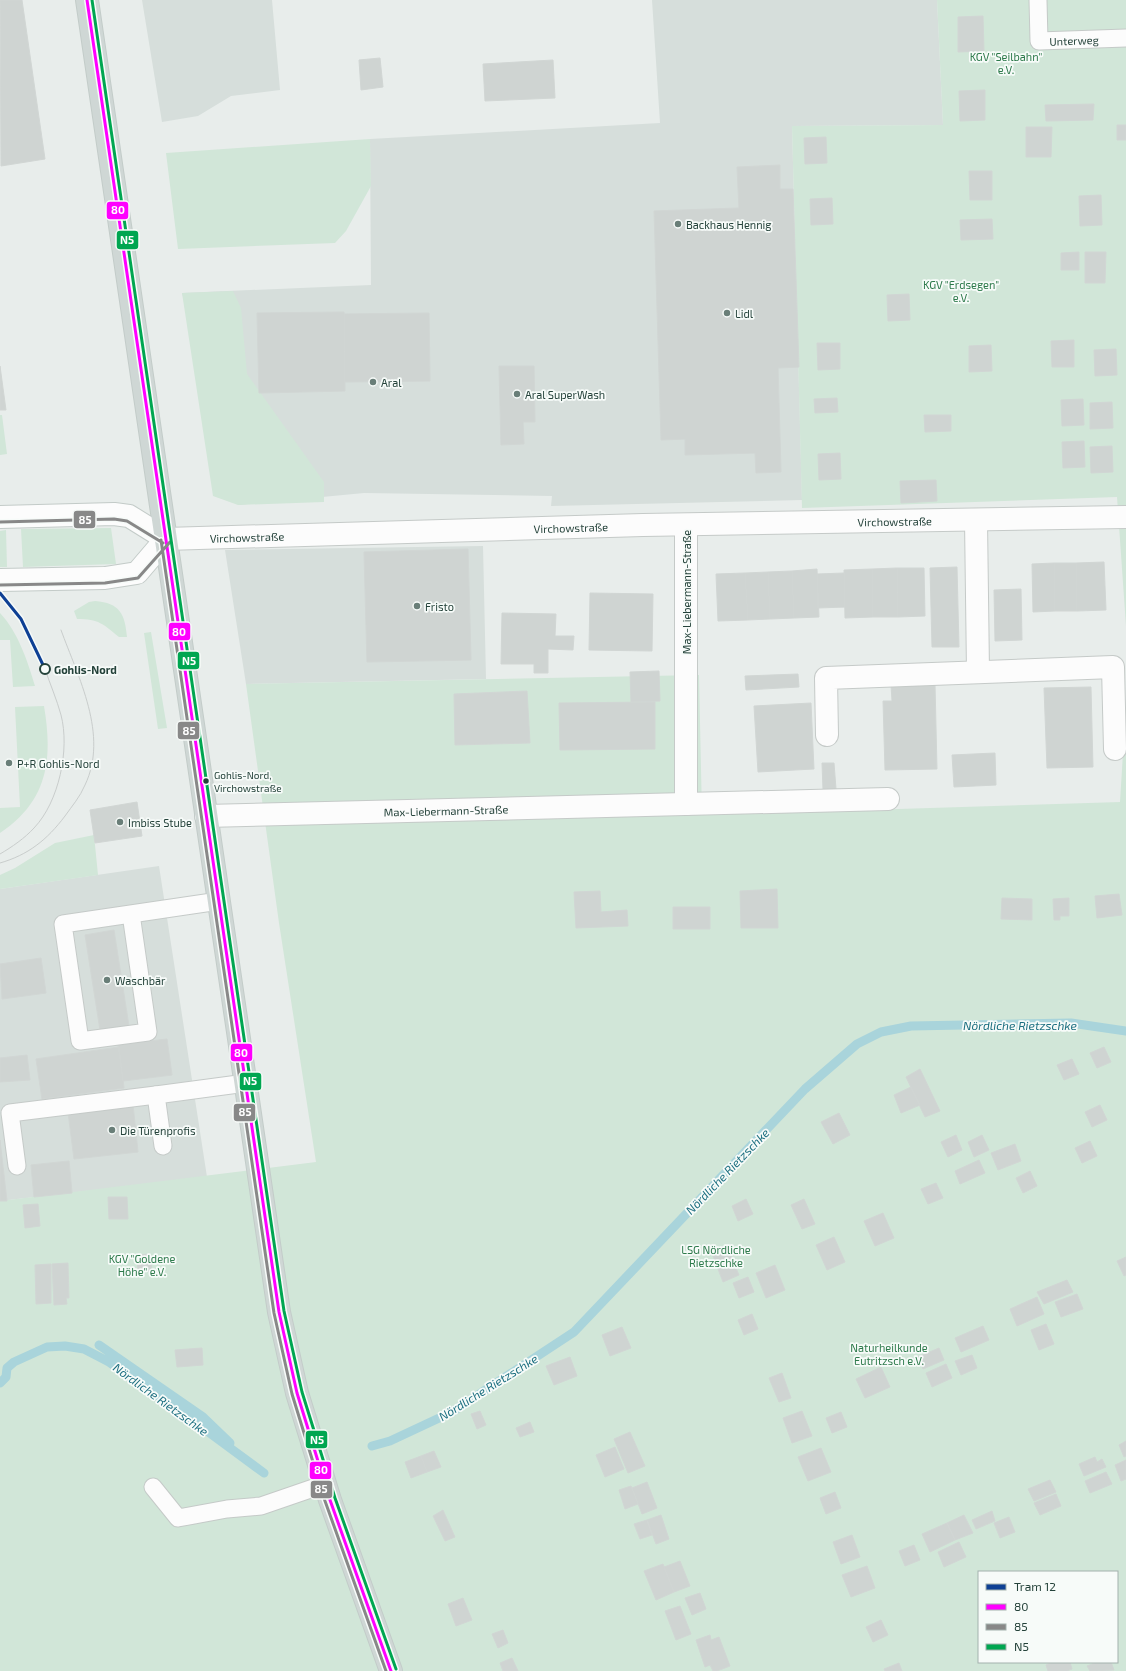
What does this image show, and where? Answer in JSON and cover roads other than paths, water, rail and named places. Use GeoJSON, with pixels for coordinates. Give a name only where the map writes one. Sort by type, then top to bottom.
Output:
{"type":"FeatureCollection","features":[{"type":"Feature","properties":{"kind":"main road"},"geometry":{"type":"LineString","coordinates":[[87,0],[279,1312],[297,1393],[325,1484],[391,1671]]}},
{"type":"Feature","properties":{"kind":"street"},"geometry":{"type":"LineString","coordinates":[[0,517],[114,514],[129,516],[166,539],[137,573],[105,578],[0,580]]}},
{"type":"Feature","properties":{"kind":"street","name":"Virchowstraße"},"geometry":{"type":"LineString","coordinates":[[166,539],[328,533],[1126,517]]}},
{"type":"Feature","properties":{"kind":"street"},"geometry":{"type":"LineString","coordinates":[[976,520],[978,672]]}},
{"type":"Feature","properties":{"kind":"street","name":"Max-Liebermann-Straße"},"geometry":{"type":"LineString","coordinates":[[686,525],[686,804]]}},
{"type":"Feature","properties":{"kind":"street"},"geometry":{"type":"LineString","coordinates":[[827,735],[826,678],[1113,667],[1115,749]]}},
{"type":"Feature","properties":{"kind":"street","name":"Max-Liebermann-Straße"},"geometry":{"type":"LineString","coordinates":[[206,816],[888,799]]}},
{"type":"Feature","properties":{"kind":"lane","name":"Unterweg"},"geometry":{"type":"LineString","coordinates":[[1038,0],[1039,41],[1126,38]]}},
{"type":"Feature","properties":{"kind":"lane"},"geometry":{"type":"LineString","coordinates":[[131,914],[148,1032],[80,1041],[63,924],[218,901]]}},
{"type":"Feature","properties":{"kind":"lane"},"geometry":{"type":"LineString","coordinates":[[17,1166],[10,1113],[246,1084]]}},
{"type":"Feature","properties":{"kind":"lane"},"geometry":{"type":"LineString","coordinates":[[156,1095],[163,1146]]}},
{"type":"Feature","properties":{"kind":"lane"},"geometry":{"type":"LineString","coordinates":[[153,1486],[178,1518],[227,1509],[261,1506],[325,1484]]}},
{"type":"Feature","properties":{"kind":"waterway","name":"Nördliche Rietzschke"},"geometry":{"type":"LineString","coordinates":[[372,1446],[390,1441],[452,1412],[574,1332],[805,1089],[857,1044],[881,1032],[911,1026],[1071,1023],[1126,1031]]}},
{"type":"Feature","properties":{"kind":"waterway","name":"Nördliche Rietzschke"},"geometry":{"type":"LineString","coordinates":[[99,1345],[203,1417],[230,1443]]}},
{"type":"Feature","properties":{"kind":"waterway","name":"Nördliche Rietzschke"},"geometry":{"type":"LineString","coordinates":[[0,1383],[6,1377],[7,1368],[14,1362],[47,1347],[65,1346],[84,1349],[109,1362],[264,1473]]}},
{"type":"Feature","properties":{"kind":"tram line","name":"12"},"geometry":{"type":"LineString","coordinates":[[0,593],[21,619],[45,669]]}},
{"type":"Feature","properties":{"kind":"tram line"},"geometry":{"type":"LineString","coordinates":[[0,863],[19,856],[36,846],[58,825],[81,794],[92,766],[94,746],[88,706],[61,630]]}},
{"type":"Feature","properties":{"kind":"tram line"},"geometry":{"type":"LineString","coordinates":[[0,854],[27,835],[43,817],[56,790],[60,774],[63,759],[63,729],[61,715],[45,669]]}},
{"type":"Feature","properties":{"kind":"place","name":"Backhaus Hennig"},"geometry":{"type":"Point","coordinates":[678,224]}},
{"type":"Feature","properties":{"kind":"place","name":"Lidl"},"geometry":{"type":"Point","coordinates":[727,313]}},
{"type":"Feature","properties":{"kind":"place","name":"Aral"},"geometry":{"type":"Point","coordinates":[373,382]}},
{"type":"Feature","properties":{"kind":"place","name":"Aral SuperWash"},"geometry":{"type":"Point","coordinates":[517,394]}},
{"type":"Feature","properties":{"kind":"place","name":"Fristo"},"geometry":{"type":"Point","coordinates":[417,606]}},
{"type":"Feature","properties":{"kind":"place","name":"Gohlis-Nord"},"geometry":{"type":"Point","coordinates":[45,669]}},
{"type":"Feature","properties":{"kind":"place","name":"P+R Gohlis-Nord"},"geometry":{"type":"Point","coordinates":[9,763]}},
{"type":"Feature","properties":{"kind":"place","name":"Gohlis-Nord, Virchowstraße"},"geometry":{"type":"Point","coordinates":[206,781]}},
{"type":"Feature","properties":{"kind":"place","name":"Imbiss Stube"},"geometry":{"type":"Point","coordinates":[120,822]}},
{"type":"Feature","properties":{"kind":"place","name":"Waschbär"},"geometry":{"type":"Point","coordinates":[107,980]}},
{"type":"Feature","properties":{"kind":"place","name":"Die Türenprofis"},"geometry":{"type":"Point","coordinates":[112,1130]}},
{"type":"Feature","properties":{"kind":"park label","name":"KGV \"Seilbahn\" e.V."},"geometry":{"type":"Point","coordinates":[1006,62]}},
{"type":"Feature","properties":{"kind":"park label","name":"KGV \"Erdsegen\" e.V."},"geometry":{"type":"Point","coordinates":[961,290]}},
{"type":"Feature","properties":{"kind":"park label","name":"LSG Nördliche Rietzschke"},"geometry":{"type":"Point","coordinates":[716,1255]}},
{"type":"Feature","properties":{"kind":"park label","name":"KGV \"Goldene Höhe\" e.V."},"geometry":{"type":"Point","coordinates":[142,1264]}},
{"type":"Feature","properties":{"kind":"park label","name":"Naturheilkunde Eutritzsch e.V."},"geometry":{"type":"Point","coordinates":[889,1353]}}]}
